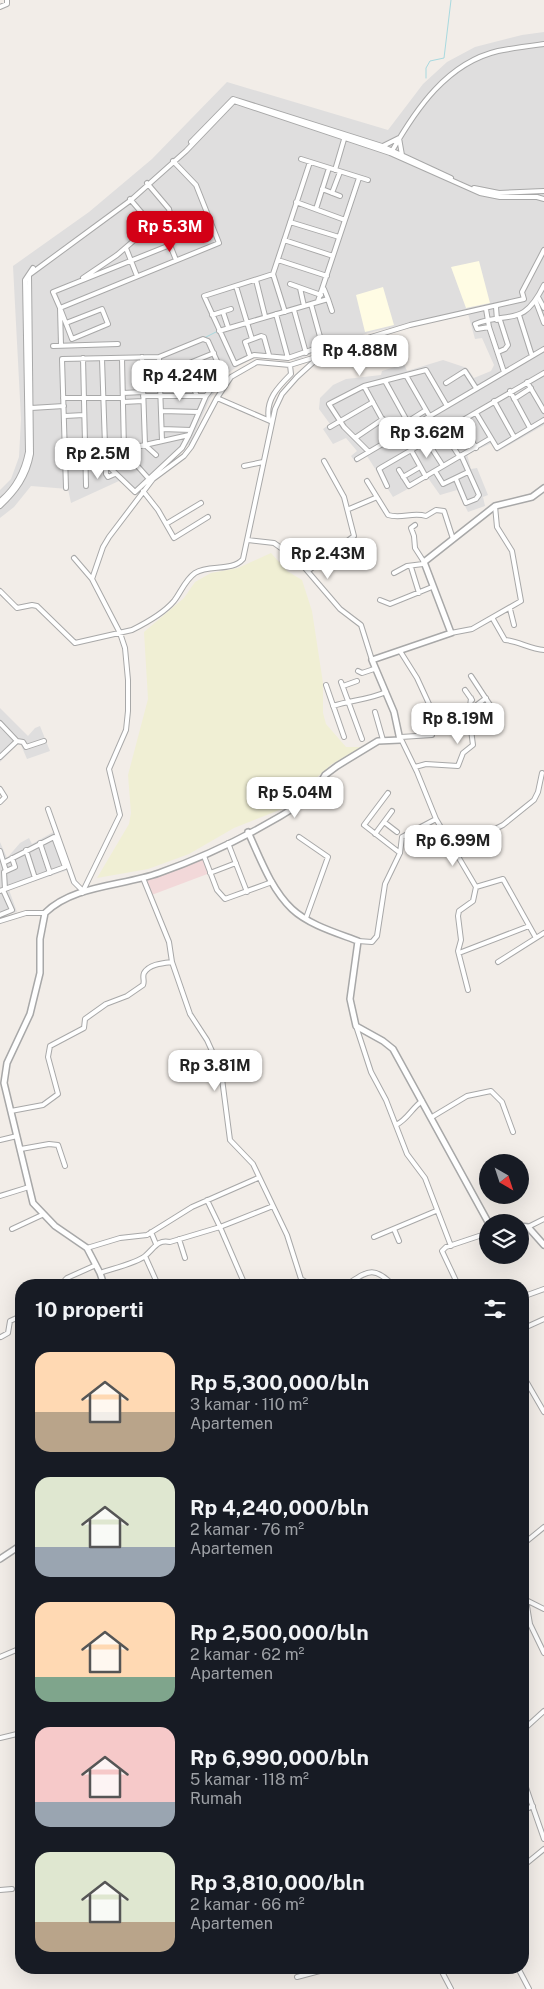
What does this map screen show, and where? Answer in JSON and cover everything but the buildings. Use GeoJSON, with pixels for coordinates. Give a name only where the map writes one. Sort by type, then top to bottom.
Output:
{"type":"FeatureCollection","features":[{"type":"Feature","properties":{"kind":"street"},"geometry":{"type":"LineString","coordinates":[[0,7],[8,1],[14,0]]}},
{"type":"Feature","properties":{"kind":"street"},"geometry":{"type":"LineString","coordinates":[[391,152],[428,96],[441,82],[460,68],[496,51],[544,44]]}},
{"type":"Feature","properties":{"kind":"street"},"geometry":{"type":"LineString","coordinates":[[0,506],[20,484],[29,465],[28,279],[30,272],[148,184],[234,100],[391,152],[402,155],[482,190],[517,193],[544,191],[543,199],[500,197],[480,193],[391,152],[382,146],[345,136]]}},
{"type":"Feature","properties":{"kind":"street"},"geometry":{"type":"LineString","coordinates":[[332,193],[345,136]]}},
{"type":"Feature","properties":{"kind":"street"},"geometry":{"type":"LineString","coordinates":[[382,146],[399,138]]}},
{"type":"Feature","properties":{"kind":"street"},"geometry":{"type":"LineString","coordinates":[[399,138],[402,155]]}},
{"type":"Feature","properties":{"kind":"street"},"geometry":{"type":"LineString","coordinates":[[301,159],[368,180]]}},
{"type":"Feature","properties":{"kind":"street"},"geometry":{"type":"LineString","coordinates":[[60,308],[219,243],[196,185],[173,161]]}},
{"type":"Feature","properties":{"kind":"street"},"geometry":{"type":"LineString","coordinates":[[285,312],[273,274],[310,162]]}},
{"type":"Feature","properties":{"kind":"street"},"geometry":{"type":"LineString","coordinates":[[316,209],[329,168]]}},
{"type":"Feature","properties":{"kind":"street"},"geometry":{"type":"LineString","coordinates":[[318,301],[324,289],[359,178]]}},
{"type":"Feature","properties":{"kind":"street"},"geometry":{"type":"LineString","coordinates":[[76,282],[126,248],[152,225],[172,218],[169,209],[148,184]]}},
{"type":"Feature","properties":{"kind":"street"},"geometry":{"type":"LineString","coordinates":[[322,190],[340,196]]}},
{"type":"Feature","properties":{"kind":"street"},"geometry":{"type":"LineString","coordinates":[[130,199],[152,225]]}},
{"type":"Feature","properties":{"kind":"street"},"geometry":{"type":"LineString","coordinates":[[296,202],[345,220]]}},
{"type":"Feature","properties":{"kind":"street"},"geometry":{"type":"LineString","coordinates":[[290,222],[339,237]]}},
{"type":"Feature","properties":{"kind":"street"},"geometry":{"type":"LineString","coordinates":[[284,240],[333,256]]}},
{"type":"Feature","properties":{"kind":"street"},"geometry":{"type":"LineString","coordinates":[[66,323],[102,309],[108,324],[72,339],[53,292],[170,244],[176,260]]}},
{"type":"Feature","properties":{"kind":"street"},"geometry":{"type":"LineString","coordinates":[[126,248],[137,276]]}},
{"type":"Feature","properties":{"kind":"street"},"geometry":{"type":"LineString","coordinates":[[92,578],[102,547],[143,491],[164,470],[184,456],[191,447],[217,398],[231,377],[252,363],[264,361],[290,365],[320,356],[335,348],[410,325],[496,307],[524,299],[522,292],[544,250]]}},
{"type":"Feature","properties":{"kind":"street"},"geometry":{"type":"LineString","coordinates":[[278,260],[327,276]]}},
{"type":"Feature","properties":{"kind":"street"},"geometry":{"type":"LineString","coordinates":[[273,274],[204,296],[235,364],[250,356],[269,355],[288,358],[306,353],[322,344],[311,304]]}},
{"type":"Feature","properties":{"kind":"street"},"geometry":{"type":"LineString","coordinates":[[256,280],[265,316]]}},
{"type":"Feature","properties":{"kind":"street"},"geometry":{"type":"LineString","coordinates":[[290,284],[321,295]]}},
{"type":"Feature","properties":{"kind":"street"},"geometry":{"type":"LineString","coordinates":[[489,327],[477,329],[475,324],[519,315],[537,300],[544,284]]}},
{"type":"Feature","properties":{"kind":"street"},"geometry":{"type":"LineString","coordinates":[[236,286],[252,339]]}},
{"type":"Feature","properties":{"kind":"street"},"geometry":{"type":"LineString","coordinates":[[300,288],[304,306]]}},
{"type":"Feature","properties":{"kind":"street"},"geometry":{"type":"LineString","coordinates":[[324,289],[332,311]]}},
{"type":"Feature","properties":{"kind":"street"},"geometry":{"type":"LineString","coordinates":[[219,331],[328,299]]}},
{"type":"Feature","properties":{"kind":"street"},"geometry":{"type":"LineString","coordinates":[[537,300],[544,308]]}},
{"type":"Feature","properties":{"kind":"street"},"geometry":{"type":"LineString","coordinates":[[537,300],[544,323]]}},
{"type":"Feature","properties":{"kind":"street"},"geometry":{"type":"LineString","coordinates":[[496,307],[508,345],[505,349],[498,352]]}},
{"type":"Feature","properties":{"kind":"street"},"geometry":{"type":"LineString","coordinates":[[60,308],[61,346]]}},
{"type":"Feature","properties":{"kind":"street"},"geometry":{"type":"LineString","coordinates":[[486,309],[489,327],[504,372]]}},
{"type":"Feature","properties":{"kind":"street"},"geometry":{"type":"LineString","coordinates":[[212,315],[231,310]]}},
{"type":"Feature","properties":{"kind":"street"},"geometry":{"type":"LineString","coordinates":[[294,310],[306,353]]}},
{"type":"Feature","properties":{"kind":"street"},"geometry":{"type":"LineString","coordinates":[[223,312],[228,327]]}},
{"type":"Feature","properties":{"kind":"street"},"geometry":{"type":"LineString","coordinates":[[276,314],[288,358]]}},
{"type":"Feature","properties":{"kind":"street"},"geometry":{"type":"LineString","coordinates":[[519,315],[532,356]]}},
{"type":"Feature","properties":{"kind":"street"},"geometry":{"type":"LineString","coordinates":[[84,334],[88,345]]}},
{"type":"Feature","properties":{"kind":"street"},"geometry":{"type":"LineString","coordinates":[[250,356],[245,344],[252,339],[264,337],[269,355]]}},
{"type":"Feature","properties":{"kind":"street"},"geometry":{"type":"LineString","coordinates":[[66,488],[62,359],[159,357],[203,339],[208,341],[221,370],[218,379],[206,396],[182,448],[133,492],[105,463]]}},
{"type":"Feature","properties":{"kind":"street"},"geometry":{"type":"LineString","coordinates":[[54,346],[118,344]]}},
{"type":"Feature","properties":{"kind":"street"},"geometry":{"type":"LineString","coordinates":[[357,459],[544,349]]}},
{"type":"Feature","properties":{"kind":"street"},"geometry":{"type":"LineString","coordinates":[[160,375],[214,353]]}},
{"type":"Feature","properties":{"kind":"street"},"geometry":{"type":"LineString","coordinates":[[0,591],[17,608],[37,606],[75,643],[135,629],[163,611],[173,602],[193,574],[200,570],[240,562],[248,540],[270,421],[282,394],[320,356]]}},
{"type":"Feature","properties":{"kind":"street"},"geometry":{"type":"LineString","coordinates":[[159,357],[162,441]]}},
{"type":"Feature","properties":{"kind":"street"},"geometry":{"type":"LineString","coordinates":[[83,358],[86,486]]}},
{"type":"Feature","properties":{"kind":"street"},"geometry":{"type":"LineString","coordinates":[[122,358],[124,451],[149,479]]}},
{"type":"Feature","properties":{"kind":"street"},"geometry":{"type":"LineString","coordinates":[[142,358],[145,445],[156,455]]}},
{"type":"Feature","properties":{"kind":"street"},"geometry":{"type":"LineString","coordinates":[[102,359],[105,463],[107,477],[115,474]]}},
{"type":"Feature","properties":{"kind":"street"},"geometry":{"type":"LineString","coordinates":[[270,421],[268,413],[270,401],[274,390],[291,374],[290,365]]}},
{"type":"Feature","properties":{"kind":"street"},"geometry":{"type":"LineString","coordinates":[[184,366],[197,396]]}},
{"type":"Feature","properties":{"kind":"street"},"geometry":{"type":"LineString","coordinates":[[202,378],[221,370]]}},
{"type":"Feature","properties":{"kind":"street"},"geometry":{"type":"LineString","coordinates":[[369,452],[341,421],[330,404],[364,386],[406,377],[426,370],[446,406]]}},
{"type":"Feature","properties":{"kind":"street"},"geometry":{"type":"LineString","coordinates":[[446,383],[465,371],[476,388]]}},
{"type":"Feature","properties":{"kind":"street"},"geometry":{"type":"LineString","coordinates":[[387,486],[379,469],[476,413],[510,391],[544,374]]}},
{"type":"Feature","properties":{"kind":"street"},"geometry":{"type":"LineString","coordinates":[[208,376],[212,387]]}},
{"type":"Feature","properties":{"kind":"street"},"geometry":{"type":"LineString","coordinates":[[406,377],[430,417]]}},
{"type":"Feature","properties":{"kind":"street"},"geometry":{"type":"LineString","coordinates":[[384,381],[411,428]]}},
{"type":"Feature","properties":{"kind":"street"},"geometry":{"type":"LineString","coordinates":[[527,382],[544,411]]}},
{"type":"Feature","properties":{"kind":"street"},"geometry":{"type":"LineString","coordinates":[[364,386],[393,439]]}},
{"type":"Feature","properties":{"kind":"street"},"geometry":{"type":"LineString","coordinates":[[514,399],[531,388]]}},
{"type":"Feature","properties":{"kind":"street"},"geometry":{"type":"LineString","coordinates":[[510,391],[530,428]]}},
{"type":"Feature","properties":{"kind":"street"},"geometry":{"type":"LineString","coordinates":[[123,392],[206,396]]}},
{"type":"Feature","properties":{"kind":"street"},"geometry":{"type":"LineString","coordinates":[[63,398],[143,401]]}},
{"type":"Feature","properties":{"kind":"street"},"geometry":{"type":"LineString","coordinates":[[217,398],[270,421]]}},
{"type":"Feature","properties":{"kind":"street"},"geometry":{"type":"LineString","coordinates":[[494,401],[514,438]]}},
{"type":"Feature","properties":{"kind":"street"},"geometry":{"type":"LineString","coordinates":[[330,428],[373,402]]}},
{"type":"Feature","properties":{"kind":"street"},"geometry":{"type":"LineString","coordinates":[[30,408],[64,406]]}},
{"type":"Feature","properties":{"kind":"street"},"geometry":{"type":"LineString","coordinates":[[0,501],[15,486],[26,464],[30,408]]}},
{"type":"Feature","properties":{"kind":"street"},"geometry":{"type":"LineString","coordinates":[[408,422],[426,410]]}},
{"type":"Feature","properties":{"kind":"street"},"geometry":{"type":"LineString","coordinates":[[162,411],[199,412]]}},
{"type":"Feature","properties":{"kind":"street"},"geometry":{"type":"LineString","coordinates":[[476,413],[497,448],[544,420]]}},
{"type":"Feature","properties":{"kind":"street"},"geometry":{"type":"LineString","coordinates":[[64,416],[84,415]]}},
{"type":"Feature","properties":{"kind":"street"},"geometry":{"type":"LineString","coordinates":[[355,438],[383,420]]}},
{"type":"Feature","properties":{"kind":"street"},"geometry":{"type":"LineString","coordinates":[[460,421],[476,448]]}},
{"type":"Feature","properties":{"kind":"street"},"geometry":{"type":"LineString","coordinates":[[162,430],[191,430]]}},
{"type":"Feature","properties":{"kind":"street"},"geometry":{"type":"LineString","coordinates":[[443,431],[468,472],[478,495],[476,499],[465,502],[456,479]]}},
{"type":"Feature","properties":{"kind":"street"},"geometry":{"type":"LineString","coordinates":[[65,463],[189,435]]}},
{"type":"Feature","properties":{"kind":"street"},"geometry":{"type":"LineString","coordinates":[[399,470],[409,486],[491,438]]}},
{"type":"Feature","properties":{"kind":"street"},"geometry":{"type":"LineString","coordinates":[[427,441],[443,466]]}},
{"type":"Feature","properties":{"kind":"street"},"geometry":{"type":"LineString","coordinates":[[151,450],[154,443]]}},
{"type":"Feature","properties":{"kind":"street"},"geometry":{"type":"LineString","coordinates":[[411,450],[426,477]]}},
{"type":"Feature","properties":{"kind":"street"},"geometry":{"type":"LineString","coordinates":[[308,571],[353,539],[354,536],[348,509],[333,475],[324,461]]}},
{"type":"Feature","properties":{"kind":"street"},"geometry":{"type":"LineString","coordinates":[[244,466],[263,462]]}},
{"type":"Feature","properties":{"kind":"street"},"geometry":{"type":"LineString","coordinates":[[403,477],[420,467]]}},
{"type":"Feature","properties":{"kind":"street"},"geometry":{"type":"LineString","coordinates":[[435,471],[444,484],[468,472]]}},
{"type":"Feature","properties":{"kind":"street"},"geometry":{"type":"LineString","coordinates":[[367,481],[375,498],[388,515],[394,517],[419,514],[426,516],[442,510],[453,539]]}},
{"type":"Feature","properties":{"kind":"street"},"geometry":{"type":"LineString","coordinates":[[394,573],[423,563],[495,506],[532,496],[544,488]]}},
{"type":"Feature","properties":{"kind":"street"},"geometry":{"type":"LineString","coordinates":[[143,491],[158,510],[174,538],[208,518]]}},
{"type":"Feature","properties":{"kind":"street"},"geometry":{"type":"LineString","coordinates":[[348,509],[375,498]]}},
{"type":"Feature","properties":{"kind":"street"},"geometry":{"type":"LineString","coordinates":[[166,524],[201,504]]}},
{"type":"Feature","properties":{"kind":"street"},"geometry":{"type":"LineString","coordinates":[[372,660],[451,633],[468,631],[493,619],[520,602],[521,594],[512,551],[497,526],[495,506]]}},
{"type":"Feature","properties":{"kind":"street"},"geometry":{"type":"LineString","coordinates":[[158,510],[164,507]]}},
{"type":"Feature","properties":{"kind":"street"},"geometry":{"type":"LineString","coordinates":[[415,524],[410,528],[414,536],[415,548],[423,563],[451,633]]}},
{"type":"Feature","properties":{"kind":"street"},"geometry":{"type":"LineString","coordinates":[[248,540],[274,543],[282,547],[308,571],[340,609],[361,625],[374,669],[386,692],[401,738],[436,819],[476,887],[472,902],[458,913],[461,940],[459,954],[468,990]]}},
{"type":"Feature","properties":{"kind":"street"},"geometry":{"type":"LineString","coordinates":[[74,558],[92,578],[120,633],[125,648],[128,680],[128,720],[109,769],[120,815],[82,891]]}},
{"type":"Feature","properties":{"kind":"street"},"geometry":{"type":"LineString","coordinates":[[411,567],[419,593]]}},
{"type":"Feature","properties":{"kind":"street"},"geometry":{"type":"LineString","coordinates":[[380,600],[390,604],[432,587]]}},
{"type":"Feature","properties":{"kind":"street"},"geometry":{"type":"LineString","coordinates":[[510,609],[514,625]]}},
{"type":"Feature","properties":{"kind":"street"},"geometry":{"type":"LineString","coordinates":[[493,619],[505,640],[513,640],[521,645],[544,650]]}},
{"type":"Feature","properties":{"kind":"street"},"geometry":{"type":"LineString","coordinates":[[400,651],[417,678],[429,704]]}},
{"type":"Feature","properties":{"kind":"street"},"geometry":{"type":"LineString","coordinates":[[358,671],[362,673],[374,669]]}},
{"type":"Feature","properties":{"kind":"street"},"geometry":{"type":"LineString","coordinates":[[470,727],[494,710],[471,676]]}},
{"type":"Feature","properties":{"kind":"street"},"geometry":{"type":"LineString","coordinates":[[357,681],[342,684],[362,738]]}},
{"type":"Feature","properties":{"kind":"street"},"geometry":{"type":"LineString","coordinates":[[326,685],[344,737]]}},
{"type":"Feature","properties":{"kind":"street"},"geometry":{"type":"LineString","coordinates":[[465,690],[476,706]]}},
{"type":"Feature","properties":{"kind":"street"},"geometry":{"type":"LineString","coordinates":[[333,706],[348,701],[370,699],[386,692]]}},
{"type":"Feature","properties":{"kind":"street"},"geometry":{"type":"LineString","coordinates":[[415,767],[426,764],[458,766],[463,753],[473,745],[470,727],[471,698]]}},
{"type":"Feature","properties":{"kind":"street"},"geometry":{"type":"LineString","coordinates":[[470,710],[486,698]]}},
{"type":"Feature","properties":{"kind":"street"},"geometry":{"type":"LineString","coordinates":[[375,712],[382,740]]}},
{"type":"Feature","properties":{"kind":"street"},"geometry":{"type":"LineString","coordinates":[[0,723],[17,741],[23,742],[26,747],[44,741]]}},
{"type":"Feature","properties":{"kind":"street"},"geometry":{"type":"LineString","coordinates":[[0,921],[26,913],[45,913],[82,891],[143,878],[204,856],[308,799],[316,791],[325,775],[374,742],[432,735]]}},
{"type":"Feature","properties":{"kind":"street"},"geometry":{"type":"LineString","coordinates":[[1,756],[17,741]]}},
{"type":"Feature","properties":{"kind":"street"},"geometry":{"type":"LineString","coordinates":[[454,849],[503,825],[534,800],[538,792],[542,773]]}},
{"type":"Feature","properties":{"kind":"street"},"geometry":{"type":"LineString","coordinates":[[0,789],[5,797],[0,802]]}},
{"type":"Feature","properties":{"kind":"street"},"geometry":{"type":"LineString","coordinates":[[388,794],[364,825],[400,853]]}},
{"type":"Feature","properties":{"kind":"street"},"geometry":{"type":"LineString","coordinates":[[48,809],[74,882],[82,891]]}},
{"type":"Feature","properties":{"kind":"street"},"geometry":{"type":"LineString","coordinates":[[375,834],[392,811]]}},
{"type":"Feature","properties":{"kind":"street"},"geometry":{"type":"LineString","coordinates":[[248,832],[272,882],[292,909],[306,918],[358,941],[372,942],[377,936],[385,884],[400,853],[403,835],[436,819]]}},
{"type":"Feature","properties":{"kind":"street"},"geometry":{"type":"LineString","coordinates":[[384,822],[397,832]]}},
{"type":"Feature","properties":{"kind":"street"},"geometry":{"type":"LineString","coordinates":[[299,837],[328,857],[306,918]]}},
{"type":"Feature","properties":{"kind":"street"},"geometry":{"type":"LineString","coordinates":[[3,890],[63,869],[65,866],[56,838],[40,843],[5,862]]}},
{"type":"Feature","properties":{"kind":"street"},"geometry":{"type":"LineString","coordinates":[[40,843],[50,873]]}},
{"type":"Feature","properties":{"kind":"street"},"geometry":{"type":"LineString","coordinates":[[228,844],[247,892]]}},
{"type":"Feature","properties":{"kind":"street"},"geometry":{"type":"LineString","coordinates":[[26,850],[35,878]]}},
{"type":"Feature","properties":{"kind":"street"},"geometry":{"type":"LineString","coordinates":[[0,853],[5,862],[2,881],[3,890],[12,910],[0,915]]}},
{"type":"Feature","properties":{"kind":"street"},"geometry":{"type":"LineString","coordinates":[[204,856],[217,890],[224,899],[272,882]]}},
{"type":"Feature","properties":{"kind":"street"},"geometry":{"type":"LineString","coordinates":[[3,872],[15,867],[12,858]]}},
{"type":"Feature","properties":{"kind":"street"},"geometry":{"type":"LineString","coordinates":[[210,873],[236,863]]}},
{"type":"Feature","properties":{"kind":"street"},"geometry":{"type":"LineString","coordinates":[[143,878],[169,942],[172,962],[190,1014],[207,1040],[221,1071],[230,1140],[252,1162],[258,1178],[287,1235],[302,1279]]}},
{"type":"Feature","properties":{"kind":"street"},"geometry":{"type":"LineString","coordinates":[[476,887],[503,879],[536,938]]}},
{"type":"Feature","properties":{"kind":"street"},"geometry":{"type":"LineString","coordinates":[[45,913],[40,938],[41,971],[36,992],[27,1020],[4,1071],[4,1083],[33,1202],[42,1215],[87,1248],[102,1279]]}},
{"type":"Feature","properties":{"kind":"street"},"geometry":{"type":"LineString","coordinates":[[459,954],[529,926]]}},
{"type":"Feature","properties":{"kind":"street"},"geometry":{"type":"LineString","coordinates":[[498,962],[544,933]]}},
{"type":"Feature","properties":{"kind":"street"},"geometry":{"type":"LineString","coordinates":[[358,941],[350,999],[356,1026],[371,1072],[383,1092],[407,1154],[425,1178],[451,1246]]}},
{"type":"Feature","properties":{"kind":"street"},"geometry":{"type":"LineString","coordinates":[[11,1111],[43,1105],[58,1094],[48,1057],[50,1046],[84,1028],[86,1018],[102,1007],[127,996],[143,986],[144,975],[150,968],[159,963],[172,962]]}},
{"type":"Feature","properties":{"kind":"street"},"geometry":{"type":"LineString","coordinates":[[356,1026],[391,1046],[432,1117],[484,1214]]}},
{"type":"Feature","properties":{"kind":"street"},"geometry":{"type":"LineString","coordinates":[[432,1117],[467,1096],[490,1091],[494,1092],[502,1102],[513,1132]]}},
{"type":"Feature","properties":{"kind":"street"},"geometry":{"type":"LineString","coordinates":[[396,1125],[407,1119],[414,1108],[422,1101]]}},
{"type":"Feature","properties":{"kind":"street"},"geometry":{"type":"LineString","coordinates":[[0,1140],[17,1136]]}},
{"type":"Feature","properties":{"kind":"street"},"geometry":{"type":"LineString","coordinates":[[21,1150],[49,1144],[58,1145],[65,1166]]}},
{"type":"Feature","properties":{"kind":"street"},"geometry":{"type":"LineString","coordinates":[[87,1248],[110,1240],[151,1232],[207,1200],[258,1178]]}},
{"type":"Feature","properties":{"kind":"street"},"geometry":{"type":"LineString","coordinates":[[0,1196],[29,1187]]}},
{"type":"Feature","properties":{"kind":"street"},"geometry":{"type":"LineString","coordinates":[[207,1200],[242,1279]]}},
{"type":"Feature","properties":{"kind":"street"},"geometry":{"type":"LineString","coordinates":[[100,1273],[145,1256],[156,1244],[220,1227],[273,1206]]}},
{"type":"Feature","properties":{"kind":"street"},"geometry":{"type":"LineString","coordinates":[[374,1237],[436,1210]]}},
{"type":"Feature","properties":{"kind":"street"},"geometry":{"type":"LineString","coordinates":[[12,1229],[42,1215]]}},
{"type":"Feature","properties":{"kind":"street"},"geometry":{"type":"LineString","coordinates":[[529,1226],[544,1219]]}},
{"type":"Feature","properties":{"kind":"street"},"geometry":{"type":"LineString","coordinates":[[529,1228],[544,1245]]}},
{"type":"Feature","properties":{"kind":"street"},"geometry":{"type":"LineString","coordinates":[[394,1229],[399,1241]]}},
{"type":"Feature","properties":{"kind":"street"},"geometry":{"type":"LineString","coordinates":[[151,1232],[156,1244]]}},
{"type":"Feature","properties":{"kind":"street"},"geometry":{"type":"LineString","coordinates":[[455,1279],[442,1251],[479,1236]]}},
{"type":"Feature","properties":{"kind":"street"},"geometry":{"type":"LineString","coordinates":[[179,1239],[185,1258]]}},
{"type":"Feature","properties":{"kind":"street"},"geometry":{"type":"LineString","coordinates":[[145,1256],[155,1279]]}},
{"type":"Feature","properties":{"kind":"street"},"geometry":{"type":"LineString","coordinates":[[66,1279],[96,1265]]}},
{"type":"Feature","properties":{"kind":"street"},"geometry":{"type":"LineString","coordinates":[[356,1279],[364,1274],[375,1272],[382,1274],[387,1279]]}},
{"type":"Feature","properties":{"kind":"street"},"geometry":{"type":"LineString","coordinates":[[529,1294],[544,1289]]}},
{"type":"Feature","properties":{"kind":"street"},"geometry":{"type":"LineString","coordinates":[[1,1337],[9,1332],[9,1321],[15,1318]]}},
{"type":"Feature","properties":{"kind":"street"},"geometry":{"type":"LineString","coordinates":[[529,1326],[544,1319]]}},
{"type":"Feature","properties":{"kind":"street"},"geometry":{"type":"LineString","coordinates":[[529,1386],[544,1412]]}},
{"type":"Feature","properties":{"kind":"street"},"geometry":{"type":"LineString","coordinates":[[529,1539],[544,1527]]}},
{"type":"Feature","properties":{"kind":"street"},"geometry":{"type":"LineString","coordinates":[[0,1559],[15,1549]]}},
{"type":"Feature","properties":{"kind":"street"},"geometry":{"type":"LineString","coordinates":[[529,1601],[544,1608]]}},
{"type":"Feature","properties":{"kind":"street"},"geometry":{"type":"LineString","coordinates":[[529,1618],[544,1653]]}},
{"type":"Feature","properties":{"kind":"street"},"geometry":{"type":"LineString","coordinates":[[0,1657],[15,1651]]}},
{"type":"Feature","properties":{"kind":"street"},"geometry":{"type":"LineString","coordinates":[[529,1725],[544,1711]]}},
{"type":"Feature","properties":{"kind":"street"},"geometry":{"type":"LineString","coordinates":[[0,1738],[15,1734]]}},
{"type":"Feature","properties":{"kind":"street"},"geometry":{"type":"LineString","coordinates":[[529,1794],[544,1839]]}},
{"type":"Feature","properties":{"kind":"street"},"geometry":{"type":"LineString","coordinates":[[529,1808],[534,1806]]}},
{"type":"Feature","properties":{"kind":"street"},"geometry":{"type":"LineString","coordinates":[[529,1861],[544,1848]]}},
{"type":"Feature","properties":{"kind":"street"},"geometry":{"type":"LineString","coordinates":[[0,1890],[12,1889]]}},
{"type":"Feature","properties":{"kind":"street"},"geometry":{"type":"LineString","coordinates":[[297,1977],[308,1974]]}},
{"type":"Feature","properties":{"kind":"street"},"geometry":{"type":"LineString","coordinates":[[443,1974],[451,1989]]}},
{"type":"Feature","properties":{"kind":"street"},"geometry":{"type":"LineString","coordinates":[[521,1974],[529,1989]]}},
{"type":"Feature","properties":{"kind":"shaded area"},"geometry":{"type":"Polygon","coordinates":[[[544,32],[544,425],[497,452],[492,443],[467,454],[471,469],[477,468],[488,495],[483,497],[485,506],[468,512],[457,490],[440,495],[428,478],[393,497],[367,456],[356,463],[351,456],[357,451],[346,438],[333,444],[323,429],[330,424],[319,409],[320,398],[333,385],[346,379],[381,375],[382,371],[404,364],[407,371],[443,360],[467,368],[474,378],[491,371],[494,365],[482,338],[475,339],[467,310],[368,333],[296,360],[255,355],[228,373],[210,399],[190,443],[136,494],[119,481],[71,503],[68,489],[31,486],[14,507],[0,518],[0,490],[11,479],[19,457],[21,419],[13,266],[89,212],[152,159],[227,82],[388,130],[423,84],[447,62],[475,47],[522,35],[544,32]]]}},
{"type":"Feature","properties":{"kind":"shaded area"},"geometry":{"type":"Polygon","coordinates":[[[479,261],[490,303],[466,308],[451,267],[479,261]]]}},
{"type":"Feature","properties":{"kind":"shaded area"},"geometry":{"type":"Polygon","coordinates":[[[383,287],[394,325],[365,332],[356,295],[383,287]]]}},
{"type":"Feature","properties":{"kind":"shaded area"},"geometry":{"type":"Polygon","coordinates":[[[0,708],[28,736],[35,728],[40,726],[50,751],[27,759],[21,745],[17,745],[0,762],[0,708]]]}},
{"type":"Feature","properties":{"kind":"shaded area"},"geometry":{"type":"Polygon","coordinates":[[[57,830],[68,870],[9,890],[17,912],[0,917],[0,842],[7,858],[20,843],[29,838],[32,844],[57,830]]]}},
{"type":"Feature","properties":{"kind":"shaded area"},"geometry":{"type":"Polygon","coordinates":[[[204,856],[210,873],[149,896],[143,878],[204,856]]]}},
{"type":"Feature","properties":{"kind":"green space"},"geometry":{"type":"Polygon","coordinates":[[[271,553],[287,571],[302,580],[312,611],[323,683],[323,713],[326,724],[346,747],[362,747],[332,764],[315,779],[306,794],[282,809],[234,828],[189,854],[148,869],[97,878],[129,824],[131,813],[128,775],[148,699],[144,632],[184,598],[195,582],[211,573],[238,568],[271,553]]]}},
{"type":"Feature","properties":{"kind":"waterway"},"geometry":{"type":"LineString","coordinates":[[426,78],[426,68],[430,61],[444,58],[451,0]]}},
{"type":"Feature","properties":{"kind":"waterway"},"geometry":{"type":"LineString","coordinates":[[204,338],[218,331]]}}]}
